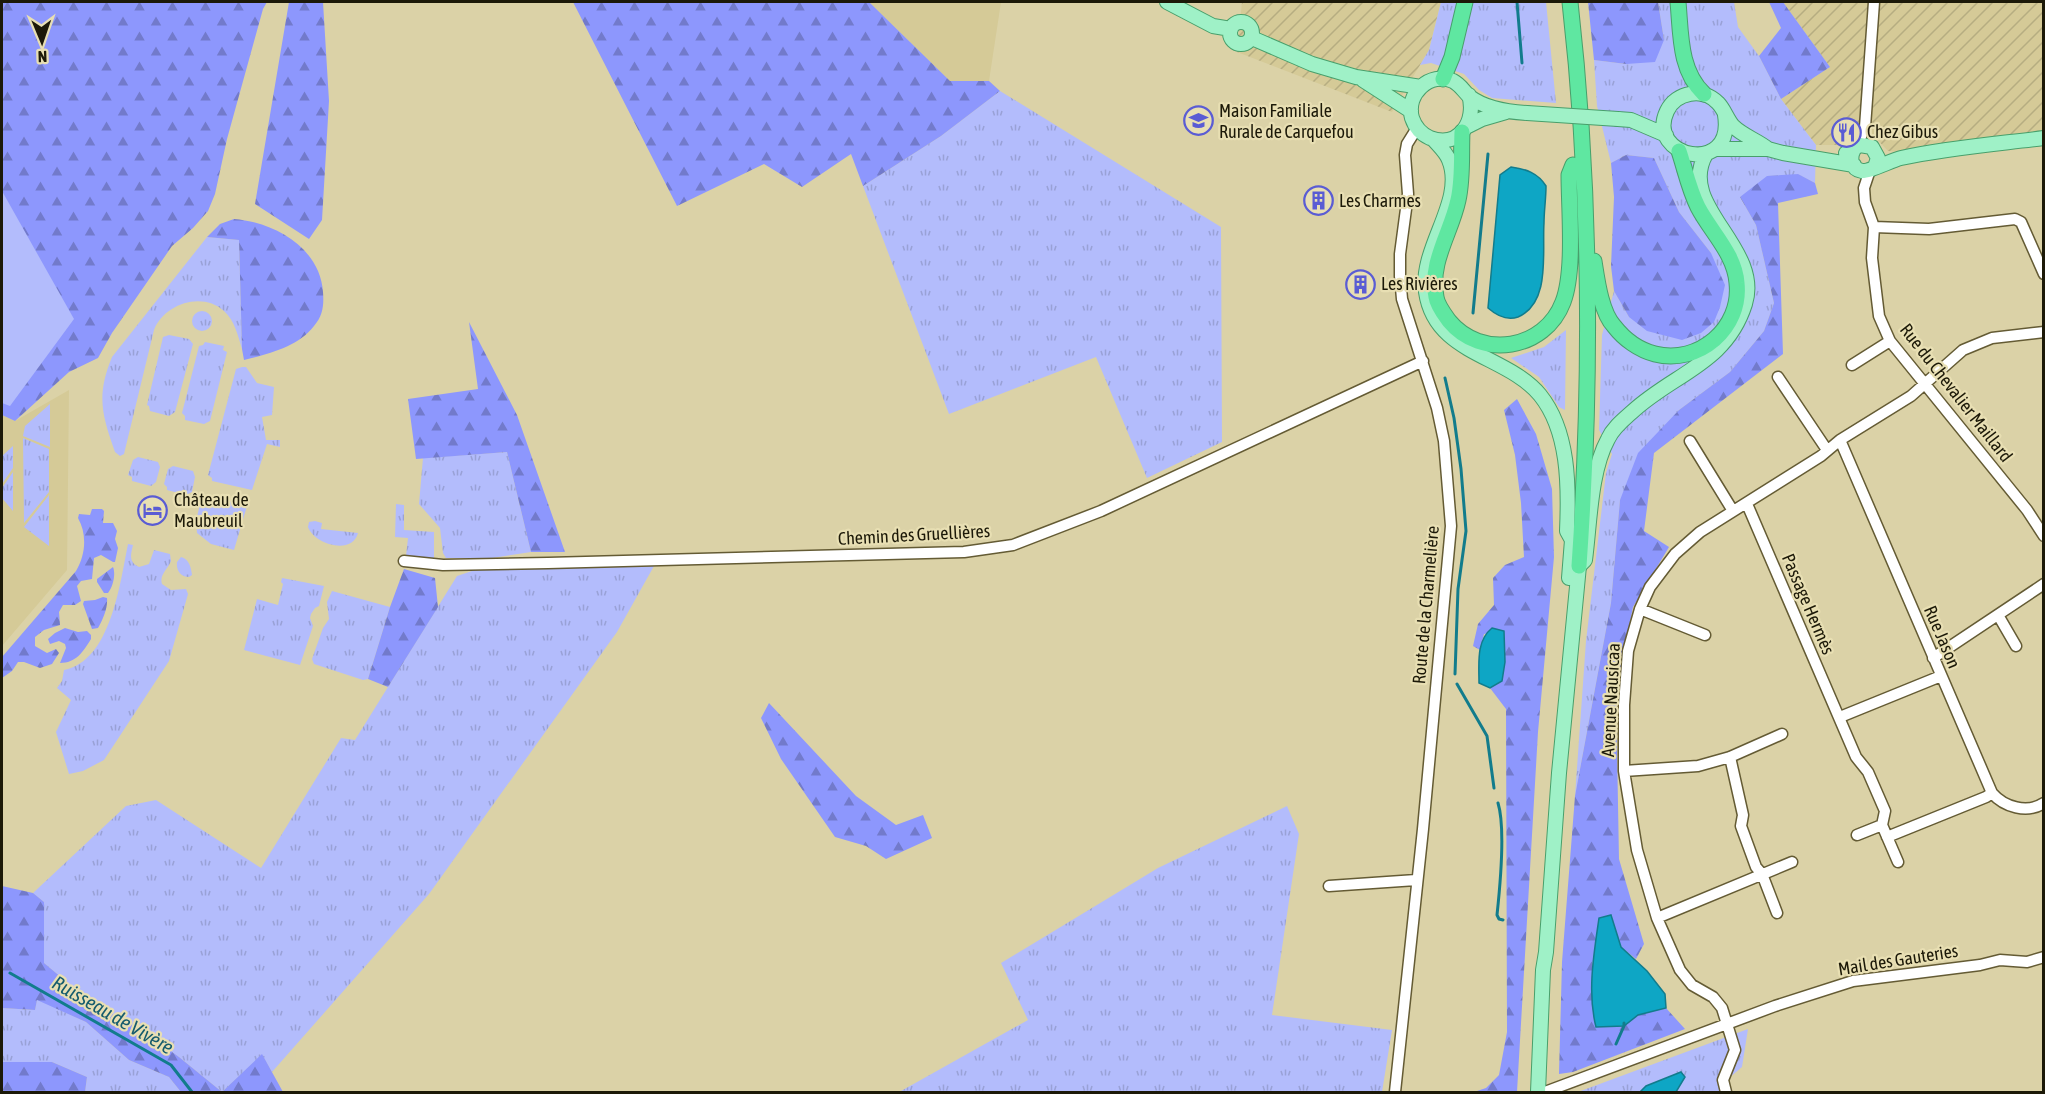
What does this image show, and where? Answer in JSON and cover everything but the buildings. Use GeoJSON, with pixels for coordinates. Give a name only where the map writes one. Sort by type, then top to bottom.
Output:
{"type":"FeatureCollection","features":[{"type":"Feature","properties":{"kind":"highway"},"geometry":{"type":"LineString","coordinates":[[1443,79],[1452,57],[1465,2]]}},
{"type":"Feature","properties":{"kind":"highway"},"geometry":{"type":"LineString","coordinates":[[1561,2],[1578,249],[1577,451],[1572,540]]}},
{"type":"Feature","properties":{"kind":"highway"},"geometry":{"type":"LineString","coordinates":[[1570,2],[1579,104],[1586,230],[1586,397],[1579,566]]}},
{"type":"Feature","properties":{"kind":"highway"},"geometry":{"type":"LineString","coordinates":[[1678,2],[1684,60],[1690,77],[1704,94]]}},
{"type":"Feature","properties":{"kind":"highway"},"geometry":{"type":"LineString","coordinates":[[1464,130],[1458,200],[1438,258],[1435,276],[1436,298],[1444,315],[1456,330],[1486,345],[1504,347],[1522,343],[1539,334],[1551,323],[1563,303],[1569,278],[1569,175],[1573,165]]}},
{"type":"Feature","properties":{"kind":"highway"},"geometry":{"type":"LineString","coordinates":[[1586,230],[1592,243],[1603,302],[1612,325],[1635,346],[1654,354],[1676,356],[1689,354],[1710,345],[1726,328],[1737,305],[1737,283],[1732,260],[1705,220],[1693,196],[1679,151]]}},
{"type":"Feature","properties":{"kind":"main road"},"geometry":{"type":"LineString","coordinates":[[1167,2],[1212,26],[1231,29],[1238,23],[1247,24],[1252,30],[1252,38],[1312,64],[1356,77],[1421,87]]}},
{"type":"Feature","properties":{"kind":"main road"},"geometry":{"type":"LineString","coordinates":[[1356,77],[1385,93],[1410,111],[1417,128],[1433,139],[1450,162],[1452,183],[1447,208],[1428,256],[1426,268],[1428,302],[1437,322],[1455,341],[1514,372],[1529,383],[1548,406],[1563,449],[1567,483],[1567,531],[1572,540],[1544,850],[1540,952],[1543,970]]}},
{"type":"Feature","properties":{"kind":"main road"},"geometry":{"type":"LineString","coordinates":[[1410,111],[1415,94],[1421,87],[1435,79],[1443,79],[1454,81],[1476,101],[1506,112],[1625,120],[1658,115],[1667,111]]}},
{"type":"Feature","properties":{"kind":"main road"},"geometry":{"type":"LineString","coordinates":[[1768,149],[1710,151],[1687,155],[1671,144],[1666,135],[1664,119],[1667,111],[1678,98],[1695,93],[1704,94],[1717,102],[1733,126],[1768,149],[1864,168],[1899,158],[2043,138]]}},
{"type":"Feature","properties":{"kind":"main road"},"geometry":{"type":"LineString","coordinates":[[1464,130],[1472,112],[1469,95]]}},
{"type":"Feature","properties":{"kind":"main road"},"geometry":{"type":"LineString","coordinates":[[1433,139],[1450,139],[1482,119],[1506,112]]}},
{"type":"Feature","properties":{"kind":"main road"},"geometry":{"type":"LineString","coordinates":[[1538,1092],[1543,970],[1579,566],[1585,560],[1599,462],[1608,438],[1620,422],[1640,404],[1724,345],[1734,332],[1747,299],[1742,261],[1700,191],[1698,177],[1700,164],[1725,133],[1725,115]]}},
{"type":"Feature","properties":{"kind":"main road"},"geometry":{"type":"LineString","coordinates":[[1625,120],[1666,135]]}},
{"type":"Feature","properties":{"kind":"main road"},"geometry":{"type":"LineString","coordinates":[[1820,159],[1865,148],[1899,158]]}},
{"type":"Feature","properties":{"kind":"main road"},"geometry":{"type":"LineString","coordinates":[[1864,168],[1878,158],[1865,148]]}},
{"type":"Feature","properties":{"kind":"main road"},"geometry":{"type":"LineString","coordinates":[[1864,168],[1851,159],[1865,148]]}},
{"type":"Feature","properties":{"kind":"street"},"geometry":{"type":"LineString","coordinates":[[1865,148],[1874,2]]}},
{"type":"Feature","properties":{"kind":"street","name":"Route de la Charmelière"},"geometry":{"type":"LineString","coordinates":[[1395,1092],[1451,526],[1444,441],[1437,408],[1402,298],[1400,276],[1400,254],[1408,194],[1405,155],[1407,144],[1417,128]]}},
{"type":"Feature","properties":{"kind":"street","name":"Rue du Chevalier Maillard"},"geometry":{"type":"LineString","coordinates":[[1864,168],[1866,208],[1874,227],[1872,258],[1879,316],[1890,340],[2021,502],[2043,536]]}},
{"type":"Feature","properties":{"kind":"street"},"geometry":{"type":"LineString","coordinates":[[1874,227],[1929,229],[2015,219],[2021,222],[2043,274]]}},
{"type":"Feature","properties":{"kind":"street","name":"Avenue Nausicaa"},"geometry":{"type":"LineString","coordinates":[[1726,1092],[1723,1080],[1735,1050],[1734,1040],[1722,1008],[1713,998],[1684,977],[1657,918],[1637,850],[1624,771],[1624,705],[1628,651],[1640,609],[1650,587],[1675,554],[1700,532],[1747,504],[1821,456],[1840,440],[1911,396],[1963,350],[1992,338],[2043,332]]}},
{"type":"Feature","properties":{"kind":"street"},"geometry":{"type":"LineString","coordinates":[[1852,365],[1890,340]]}},
{"type":"Feature","properties":{"kind":"street","name":"Chemin des Gruellières"},"geometry":{"type":"LineString","coordinates":[[404,561],[443,565],[548,564],[650,559],[964,552],[1013,545],[1101,511],[1423,362]]}},
{"type":"Feature","properties":{"kind":"street"},"geometry":{"type":"LineString","coordinates":[[1778,378],[1827,450]]}},
{"type":"Feature","properties":{"kind":"street","name":"Rue Jason"},"geometry":{"type":"LineString","coordinates":[[1840,440],[1992,793]]}},
{"type":"Feature","properties":{"kind":"street"},"geometry":{"type":"LineString","coordinates":[[1690,441],[1733,512]]}},
{"type":"Feature","properties":{"kind":"street","name":"Passage Hermès"},"geometry":{"type":"LineString","coordinates":[[1747,504],[1856,757],[1868,772],[1885,811],[1882,825]]}},
{"type":"Feature","properties":{"kind":"street"},"geometry":{"type":"LineString","coordinates":[[1932,658],[2043,584]]}},
{"type":"Feature","properties":{"kind":"street"},"geometry":{"type":"LineString","coordinates":[[1640,609],[1705,635]]}},
{"type":"Feature","properties":{"kind":"street"},"geometry":{"type":"LineString","coordinates":[[1998,615],[2016,646]]}},
{"type":"Feature","properties":{"kind":"street"},"geometry":{"type":"LineString","coordinates":[[1840,717],[1941,675]]}},
{"type":"Feature","properties":{"kind":"street"},"geometry":{"type":"LineString","coordinates":[[1624,771],[1698,766],[1730,757],[1782,734]]}},
{"type":"Feature","properties":{"kind":"street"},"geometry":{"type":"LineString","coordinates":[[1730,757],[1743,815],[1741,826],[1756,867],[1762,874],[1777,913]]}},
{"type":"Feature","properties":{"kind":"street"},"geometry":{"type":"LineString","coordinates":[[1887,837],[1992,793],[1999,801],[2009,806],[2026,808],[2040,806],[2043,803]]}},
{"type":"Feature","properties":{"kind":"street"},"geometry":{"type":"LineString","coordinates":[[1857,835],[1882,825],[1898,862]]}},
{"type":"Feature","properties":{"kind":"street"},"geometry":{"type":"LineString","coordinates":[[1657,918],[1792,862]]}},
{"type":"Feature","properties":{"kind":"street"},"geometry":{"type":"LineString","coordinates":[[1329,886],[1416,880]]}},
{"type":"Feature","properties":{"kind":"street","name":"Mail des Gauteries"},"geometry":{"type":"LineString","coordinates":[[1545,1092],[1811,993],[1853,981],[1980,965],[2000,960],[2027,962],[2043,957]]}},
{"type":"Feature","properties":{"kind":"shaded area"},"geometry":{"type":"Polygon","coordinates":[[[869,2],[1001,2],[989,81],[950,81],[869,2]]]}},
{"type":"Feature","properties":{"kind":"shaded area"},"geometry":{"type":"Polygon","coordinates":[[[1242,2],[1441,2],[1429,50],[1392,112],[1237,52],[1242,2]]]}},
{"type":"Feature","properties":{"kind":"shaded area"},"geometry":{"type":"Polygon","coordinates":[[[1783,2],[2043,2],[2043,134],[1900,152],[1888,151],[1870,132],[1859,132],[1838,145],[1816,145],[1781,99],[1830,67],[1783,2]]]}},
{"type":"Feature","properties":{"kind":"shaded area"},"geometry":{"type":"Polygon","coordinates":[[[1511,167],[1531,172],[1546,186],[1544,262],[1543,276],[1536,300],[1529,310],[1518,317],[1506,318],[1488,308],[1500,175],[1511,167]]]}},
{"type":"Feature","properties":{"kind":"shaded area"},"geometry":{"type":"Polygon","coordinates":[[[69,390],[67,570],[2,646],[2,415],[15,421],[69,390]]]}},
{"type":"Feature","properties":{"kind":"shaded area"},"geometry":{"type":"Polygon","coordinates":[[[1492,628],[1504,631],[1505,662],[1502,681],[1490,688],[1479,683],[1479,660],[1483,639],[1492,628]]]}},
{"type":"Feature","properties":{"kind":"shaded area"},"geometry":{"type":"Polygon","coordinates":[[[1611,915],[1621,947],[1647,971],[1665,994],[1666,1008],[1638,1015],[1624,1026],[1596,1027],[1592,1000],[1595,945],[1599,918],[1611,915]]]}},
{"type":"Feature","properties":{"kind":"shaded area"},"geometry":{"type":"Polygon","coordinates":[[[1681,1072],[1685,1077],[1676,1092],[1640,1092],[1646,1086],[1681,1072]]]}},
{"type":"Feature","properties":{"kind":"green space"},"geometry":{"type":"Polygon","coordinates":[[[2,2],[267,2],[263,9],[227,139],[215,194],[208,211],[172,246],[112,333],[98,358],[69,372],[15,421],[2,415],[2,2]]]}},
{"type":"Feature","properties":{"kind":"green space"},"geometry":{"type":"Polygon","coordinates":[[[289,2],[323,2],[329,101],[322,220],[309,239],[255,204],[289,2]]]}},
{"type":"Feature","properties":{"kind":"green space"},"geometry":{"type":"Polygon","coordinates":[[[573,2],[869,2],[950,81],[989,81],[1000,91],[941,136],[863,186],[851,154],[802,187],[764,164],[677,206],[573,2]]]}},
{"type":"Feature","properties":{"kind":"green space"},"geometry":{"type":"Polygon","coordinates":[[[1441,2],[1546,2],[1556,103],[1492,98],[1479,90],[1464,74],[1431,63],[1420,65],[1429,50],[1441,2]]]}},
{"type":"Feature","properties":{"kind":"green space"},"geometry":{"type":"Polygon","coordinates":[[[1588,2],[1658,2],[1664,40],[1655,62],[1626,64],[1594,60],[1588,2]]]}},
{"type":"Feature","properties":{"kind":"green space"},"geometry":{"type":"Polygon","coordinates":[[[1658,2],[1734,2],[1738,27],[1759,56],[1781,99],[1816,145],[1815,183],[1797,174],[1740,197],[1756,225],[1774,303],[1764,331],[1730,372],[1679,410],[1620,500],[1611,603],[1575,796],[1586,641],[1606,473],[1612,454],[1599,430],[1602,335],[1614,291],[1629,317],[1711,253],[1679,212],[1654,158],[1626,155],[1611,163],[1597,106],[1594,60],[1626,64],[1664,40],[1658,2]]]}},
{"type":"Feature","properties":{"kind":"green space"},"geometry":{"type":"Polygon","coordinates":[[[1769,2],[1783,2],[1830,67],[1781,99],[1759,56],[1781,28],[1769,2]]]}},
{"type":"Feature","properties":{"kind":"green space"},"geometry":{"type":"Polygon","coordinates":[[[1000,91],[1221,227],[1222,442],[1147,478],[1096,357],[949,414],[863,186],[941,136],[1000,91]]]}},
{"type":"Feature","properties":{"kind":"green space"},"geometry":{"type":"Polygon","coordinates":[[[1626,155],[1654,158],[1679,212],[1711,253],[1725,285],[1714,322],[1701,333],[1682,340],[1647,331],[1629,317],[1614,291],[1611,266],[1614,197],[1611,163],[1626,155]]]}},
{"type":"Feature","properties":{"kind":"green space"},"geometry":{"type":"Polygon","coordinates":[[[1798,174],[1815,183],[1818,194],[1778,203],[1783,354],[1654,453],[1644,531],[1669,547],[1633,607],[1616,692],[1619,859],[1644,944],[1636,959],[1621,947],[1611,915],[1599,918],[1592,968],[1597,1027],[1624,1026],[1638,1015],[1666,1008],[1685,1029],[1573,1072],[1559,1074],[1562,962],[1575,796],[1611,603],[1620,500],[1638,453],[1679,410],[1730,372],[1764,331],[1774,303],[1756,225],[1740,197],[1767,176],[1798,174]]]}},
{"type":"Feature","properties":{"kind":"green space"},"geometry":{"type":"Polygon","coordinates":[[[2,191],[74,319],[10,406],[2,403],[2,191]]]}},
{"type":"Feature","properties":{"kind":"green space"},"geometry":{"type":"Polygon","coordinates":[[[234,219],[264,225],[292,240],[313,262],[320,276],[323,292],[321,314],[307,333],[282,349],[244,360],[239,240],[207,237],[220,224],[234,219]]]}},
{"type":"Feature","properties":{"kind":"green space"},"geometry":{"type":"Polygon","coordinates":[[[207,237],[239,240],[242,349],[231,319],[215,305],[195,301],[184,303],[166,313],[154,330],[124,454],[120,456],[115,452],[110,439],[104,416],[102,394],[112,357],[207,237]]]}},
{"type":"Feature","properties":{"kind":"green space"},"geometry":{"type":"Polygon","coordinates":[[[202,311],[209,314],[212,321],[209,328],[202,331],[195,328],[192,321],[195,314],[202,311]]]}},
{"type":"Feature","properties":{"kind":"green space"},"geometry":{"type":"Polygon","coordinates":[[[469,322],[517,415],[565,552],[531,552],[507,452],[416,459],[408,399],[478,389],[469,322]]]}},
{"type":"Feature","properties":{"kind":"green space"},"geometry":{"type":"Polygon","coordinates":[[[1566,330],[1565,410],[1559,407],[1539,377],[1511,358],[1544,347],[1566,330]]]}},
{"type":"Feature","properties":{"kind":"green space"},"geometry":{"type":"Polygon","coordinates":[[[169,335],[189,339],[193,344],[175,412],[169,416],[150,411],[147,405],[163,337],[169,335]]]}},
{"type":"Feature","properties":{"kind":"green space"},"geometry":{"type":"Polygon","coordinates":[[[205,342],[224,346],[223,350],[227,352],[210,421],[204,424],[185,420],[182,413],[199,346],[205,342]]]}},
{"type":"Feature","properties":{"kind":"green space"},"geometry":{"type":"Polygon","coordinates":[[[246,367],[257,383],[274,387],[272,415],[262,417],[266,440],[280,440],[280,447],[267,444],[252,490],[212,481],[208,475],[236,369],[246,367]]]}},
{"type":"Feature","properties":{"kind":"green space"},"geometry":{"type":"Polygon","coordinates":[[[1517,399],[1536,434],[1552,489],[1554,557],[1538,732],[1517,1092],[1474,1092],[1486,1088],[1499,1075],[1507,1032],[1506,709],[1490,688],[1502,681],[1505,662],[1504,631],[1484,634],[1480,650],[1473,646],[1478,624],[1494,605],[1493,578],[1505,565],[1524,557],[1515,455],[1504,410],[1517,399]]]}},
{"type":"Feature","properties":{"kind":"green space"},"geometry":{"type":"Polygon","coordinates":[[[50,404],[50,447],[23,436],[25,426],[50,404]]]}},
{"type":"Feature","properties":{"kind":"green space"},"geometry":{"type":"Polygon","coordinates":[[[23,438],[49,449],[49,492],[24,523],[23,438]]]}},
{"type":"Feature","properties":{"kind":"green space"},"geometry":{"type":"Polygon","coordinates":[[[13,446],[13,468],[2,484],[2,456],[13,446]]]}},
{"type":"Feature","properties":{"kind":"green space"},"geometry":{"type":"Polygon","coordinates":[[[507,452],[531,552],[492,558],[446,558],[443,553],[440,528],[419,504],[423,458],[507,452]]]}},
{"type":"Feature","properties":{"kind":"green space"},"geometry":{"type":"Polygon","coordinates":[[[138,457],[158,462],[160,467],[156,482],[151,486],[132,481],[132,477],[128,475],[133,460],[138,457]]]}},
{"type":"Feature","properties":{"kind":"green space"},"geometry":{"type":"Polygon","coordinates":[[[173,466],[193,471],[195,477],[192,492],[186,495],[167,490],[164,484],[168,469],[173,466]]]}},
{"type":"Feature","properties":{"kind":"green space"},"geometry":{"type":"Polygon","coordinates":[[[13,472],[13,511],[2,498],[2,488],[13,472]]]}},
{"type":"Feature","properties":{"kind":"green space"},"geometry":{"type":"Polygon","coordinates":[[[49,495],[49,546],[24,527],[49,495]]]}},
{"type":"Feature","properties":{"kind":"green space"},"geometry":{"type":"Polygon","coordinates":[[[207,495],[247,506],[234,550],[211,544],[197,533],[196,521],[201,500],[207,495]]]}},
{"type":"Feature","properties":{"kind":"green space"},"geometry":{"type":"Polygon","coordinates":[[[396,504],[404,505],[404,530],[434,532],[434,558],[406,556],[408,538],[395,537],[396,504]]]}},
{"type":"Feature","properties":{"kind":"green space"},"geometry":{"type":"Polygon","coordinates":[[[92,509],[102,509],[104,511],[103,523],[113,523],[117,531],[115,539],[118,548],[115,562],[101,555],[94,558],[92,579],[81,581],[77,586],[81,601],[75,605],[63,605],[59,612],[60,625],[44,630],[35,637],[35,646],[47,653],[56,649],[59,653],[52,664],[40,668],[18,662],[12,671],[2,678],[2,657],[76,571],[82,558],[84,544],[79,514],[90,515],[92,509]]]}},
{"type":"Feature","properties":{"kind":"green space"},"geometry":{"type":"Polygon","coordinates":[[[309,522],[322,523],[321,529],[358,533],[348,544],[333,545],[312,533],[308,527],[309,522]]]}},
{"type":"Feature","properties":{"kind":"green space"},"geometry":{"type":"Polygon","coordinates":[[[128,544],[133,545],[132,560],[139,567],[149,564],[154,550],[170,554],[171,561],[163,575],[162,584],[171,590],[186,589],[188,594],[169,661],[104,760],[83,771],[69,774],[56,732],[71,700],[57,688],[62,681],[64,670],[80,664],[93,652],[103,636],[117,599],[128,544]]]}},
{"type":"Feature","properties":{"kind":"green space"},"geometry":{"type":"Polygon","coordinates":[[[181,557],[188,561],[190,566],[192,575],[189,577],[183,576],[177,568],[177,562],[181,557]]]}},
{"type":"Feature","properties":{"kind":"green space"},"geometry":{"type":"Polygon","coordinates":[[[654,566],[617,632],[429,894],[272,1072],[262,1055],[222,1092],[179,1057],[140,1030],[92,1003],[44,963],[44,902],[33,893],[126,806],[156,800],[261,868],[341,738],[355,740],[457,576],[481,568],[654,566]]]}},
{"type":"Feature","properties":{"kind":"green space"},"geometry":{"type":"Polygon","coordinates":[[[113,567],[113,584],[108,593],[104,593],[97,579],[113,567]]]}},
{"type":"Feature","properties":{"kind":"green space"},"geometry":{"type":"Polygon","coordinates":[[[404,569],[435,578],[438,607],[388,687],[368,679],[404,569]]]}},
{"type":"Feature","properties":{"kind":"green space"},"geometry":{"type":"Polygon","coordinates":[[[282,578],[324,586],[319,606],[311,614],[313,626],[300,665],[244,650],[257,599],[278,605],[283,584],[282,578]]]}},
{"type":"Feature","properties":{"kind":"green space"},"geometry":{"type":"Polygon","coordinates":[[[332,591],[390,607],[368,679],[363,680],[314,664],[312,659],[323,628],[329,619],[327,602],[332,591]]]}},
{"type":"Feature","properties":{"kind":"green space"},"geometry":{"type":"Polygon","coordinates":[[[107,598],[105,613],[98,628],[92,629],[84,601],[107,598]]]}},
{"type":"Feature","properties":{"kind":"green space"},"geometry":{"type":"Polygon","coordinates":[[[65,628],[78,632],[87,631],[91,639],[75,659],[60,663],[66,648],[65,644],[59,641],[50,644],[48,639],[65,628]]]}},
{"type":"Feature","properties":{"kind":"green space"},"geometry":{"type":"Polygon","coordinates":[[[769,703],[856,796],[896,825],[923,815],[932,838],[886,859],[866,846],[835,837],[781,759],[761,718],[769,703]]]}},
{"type":"Feature","properties":{"kind":"green space"},"geometry":{"type":"Polygon","coordinates":[[[1287,806],[1299,834],[1272,1015],[1392,1030],[1382,1092],[901,1091],[1028,1020],[1001,963],[1158,868],[1287,806]]]}},
{"type":"Feature","properties":{"kind":"green space"},"geometry":{"type":"Polygon","coordinates":[[[2,886],[33,893],[44,902],[44,963],[92,1003],[140,1029],[222,1092],[181,1092],[169,1077],[129,1060],[86,1022],[37,1000],[35,1010],[2,1008],[2,886]]]}},
{"type":"Feature","properties":{"kind":"green space"},"geometry":{"type":"Polygon","coordinates":[[[37,999],[86,1022],[129,1060],[169,1077],[181,1092],[85,1092],[87,1077],[52,1062],[2,1062],[2,1008],[35,1010],[37,999]]]}},
{"type":"Feature","properties":{"kind":"green space"},"geometry":{"type":"Polygon","coordinates":[[[1748,1029],[1742,1067],[1722,1084],[1725,1092],[1578,1092],[1748,1029]]]}},
{"type":"Feature","properties":{"kind":"green space"},"geometry":{"type":"Polygon","coordinates":[[[262,1054],[283,1092],[222,1092],[262,1054]]]}},
{"type":"Feature","properties":{"kind":"green space"},"geometry":{"type":"Polygon","coordinates":[[[2,1062],[52,1062],[87,1077],[85,1092],[2,1092],[2,1062]]]}},
{"type":"Feature","properties":{"kind":"waterway"},"geometry":{"type":"LineString","coordinates":[[1517,2],[1522,63]]}},
{"type":"Feature","properties":{"kind":"waterway"},"geometry":{"type":"LineString","coordinates":[[1473,313],[1488,154]]}},
{"type":"Feature","properties":{"kind":"waterway"},"geometry":{"type":"LineString","coordinates":[[1445,378],[1454,418],[1466,531],[1458,589],[1455,674]]}},
{"type":"Feature","properties":{"kind":"waterway"},"geometry":{"type":"LineString","coordinates":[[1457,684],[1487,736],[1494,788]]}},
{"type":"Feature","properties":{"kind":"waterway"},"geometry":{"type":"LineString","coordinates":[[1498,803],[1502,842],[1497,915],[1503,920]]}},
{"type":"Feature","properties":{"kind":"waterway","name":"Ruisseau de Vivère"},"geometry":{"type":"LineString","coordinates":[[10,973],[171,1065],[192,1092]]}},
{"type":"Feature","properties":{"kind":"waterway"},"geometry":{"type":"LineString","coordinates":[[1616,1044],[1624,1023]]}},
{"type":"Feature","properties":{"kind":"place","name":"Maison Familiale Rurale de Carquefou"},"geometry":{"type":"Point","coordinates":[1198,121]}},
{"type":"Feature","properties":{"kind":"place","name":"Chez Gibus"},"geometry":{"type":"Point","coordinates":[1846,132]}},
{"type":"Feature","properties":{"kind":"place","name":"Les Charmes"},"geometry":{"type":"Point","coordinates":[1318,201]}},
{"type":"Feature","properties":{"kind":"place","name":"Les Rivières"},"geometry":{"type":"Point","coordinates":[1360,284]}},
{"type":"Feature","properties":{"kind":"place","name":"Château de Maubreuil"},"geometry":{"type":"Point","coordinates":[153,510]}}]}
